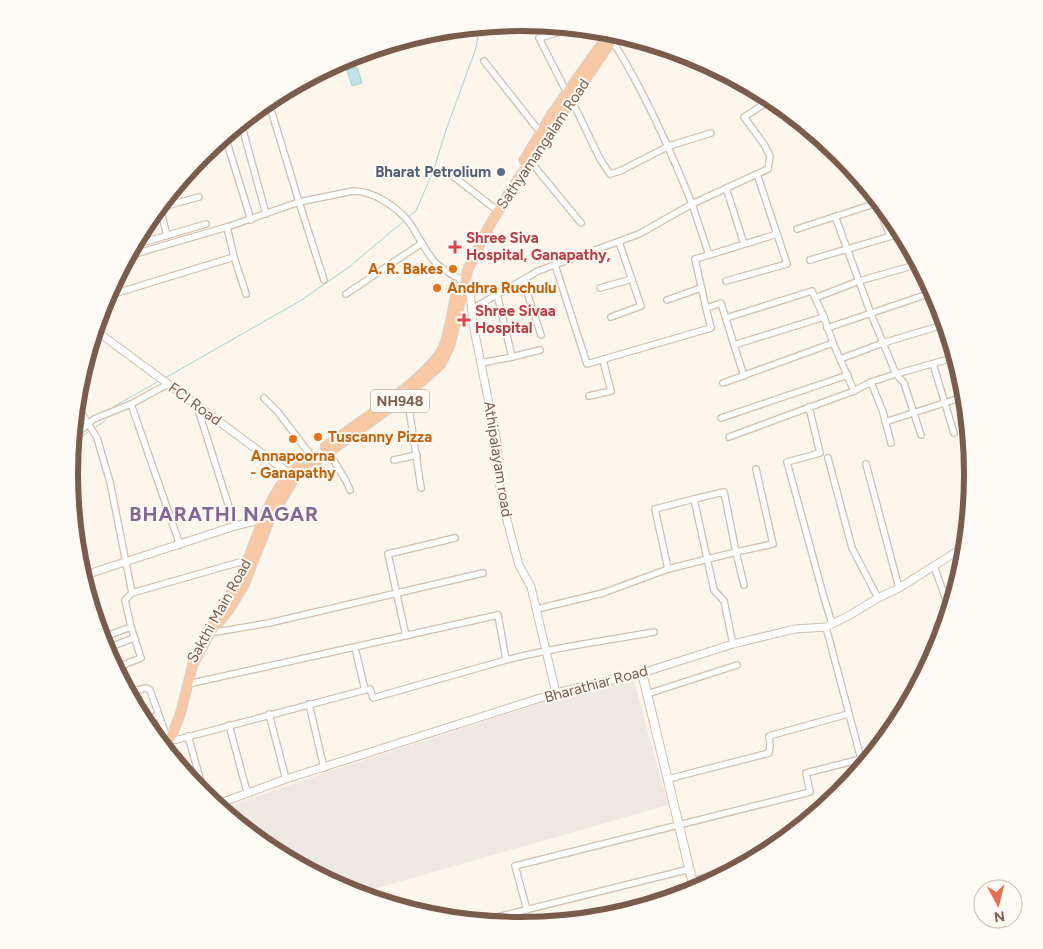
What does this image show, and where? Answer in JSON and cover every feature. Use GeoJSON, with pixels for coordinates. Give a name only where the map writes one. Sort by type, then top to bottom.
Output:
{"type":"FeatureCollection","features":[{"type":"Feature","properties":{"kind":"highway","name":"NH948"},"geometry":{"type":"LineString","coordinates":[[292,475],[312,457],[404,388],[438,357],[446,340],[462,280],[462,269],[479,234],[540,132],[569,97],[607,40]]}},
{"type":"Feature","properties":{"kind":"highway","name":"Sathyamangalam Road"},"geometry":{"type":"LineString","coordinates":[[167,739],[180,715],[193,664],[210,633],[228,611],[244,585],[266,520],[292,475],[407,395],[441,364],[447,353],[458,313],[462,280],[487,230],[569,97]]}},
{"type":"Feature","properties":{"kind":"highway","name":"Sakthi Main Road"},"geometry":{"type":"LineString","coordinates":[[166,739],[176,713],[189,663],[248,560],[266,520]]}},
{"type":"Feature","properties":{"kind":"main road"},"geometry":{"type":"LineString","coordinates":[[642,673],[693,881]]}},
{"type":"Feature","properties":{"kind":"street"},"geometry":{"type":"LineString","coordinates":[[557,33],[539,38],[600,159],[610,174],[620,171],[669,146],[711,134]]}},
{"type":"Feature","properties":{"kind":"street"},"geometry":{"type":"LineString","coordinates":[[615,42],[669,146],[710,255]]}},
{"type":"Feature","properties":{"kind":"street"},"geometry":{"type":"LineString","coordinates":[[484,61],[540,132]]}},
{"type":"Feature","properties":{"kind":"street"},"geometry":{"type":"LineString","coordinates":[[472,309],[538,271],[639,234],[692,204],[768,169],[770,156],[764,144],[744,117],[764,104]]}},
{"type":"Feature","properties":{"kind":"street"},"geometry":{"type":"LineString","coordinates":[[271,109],[324,280]]}},
{"type":"Feature","properties":{"kind":"street"},"geometry":{"type":"LineString","coordinates":[[242,131],[266,214]]}},
{"type":"Feature","properties":{"kind":"street"},"geometry":{"type":"LineString","coordinates":[[227,143],[251,220]]}},
{"type":"Feature","properties":{"kind":"street"},"geometry":{"type":"LineString","coordinates":[[530,161],[581,223]]}},
{"type":"Feature","properties":{"kind":"street"},"geometry":{"type":"LineString","coordinates":[[726,281],[787,264],[757,174]]}},
{"type":"Feature","properties":{"kind":"street"},"geometry":{"type":"LineString","coordinates":[[453,176],[494,208]]}},
{"type":"Feature","properties":{"kind":"street"},"geometry":{"type":"LineString","coordinates":[[726,188],[744,244]]}},
{"type":"Feature","properties":{"kind":"street"},"geometry":{"type":"LineString","coordinates":[[138,253],[251,220],[299,202],[361,191],[378,197],[397,210],[408,221],[434,261],[443,269],[462,280]]}},
{"type":"Feature","properties":{"kind":"street"},"geometry":{"type":"LineString","coordinates":[[171,204],[199,197]]}},
{"type":"Feature","properties":{"kind":"street"},"geometry":{"type":"LineString","coordinates":[[797,229],[873,204]]}},
{"type":"Feature","properties":{"kind":"street"},"geometry":{"type":"LineString","coordinates":[[162,216],[167,236]]}},
{"type":"Feature","properties":{"kind":"street"},"geometry":{"type":"LineString","coordinates":[[835,216],[883,343],[896,374],[904,382],[921,435]]}},
{"type":"Feature","properties":{"kind":"street"},"geometry":{"type":"LineString","coordinates":[[883,219],[890,236]]}},
{"type":"Feature","properties":{"kind":"street"},"geometry":{"type":"LineString","coordinates":[[145,242],[206,224]]}},
{"type":"Feature","properties":{"kind":"street"},"geometry":{"type":"LineString","coordinates":[[228,227],[234,256],[246,294]]}},
{"type":"Feature","properties":{"kind":"street"},"geometry":{"type":"LineString","coordinates":[[555,265],[587,364],[711,328],[695,259],[777,234]]}},
{"type":"Feature","properties":{"kind":"street"},"geometry":{"type":"LineString","coordinates":[[810,260],[894,235]]}},
{"type":"Feature","properties":{"kind":"street"},"geometry":{"type":"LineString","coordinates":[[610,317],[641,306],[619,242]]}},
{"type":"Feature","properties":{"kind":"street"},"geometry":{"type":"LineString","coordinates":[[346,294],[422,243]]}},
{"type":"Feature","properties":{"kind":"street"},"geometry":{"type":"LineString","coordinates":[[117,293],[234,256]]}},
{"type":"Feature","properties":{"kind":"street"},"geometry":{"type":"LineString","coordinates":[[815,298],[859,281],[912,266]]}},
{"type":"Feature","properties":{"kind":"street"},"geometry":{"type":"LineString","coordinates":[[600,288],[632,279]]}},
{"type":"Feature","properties":{"kind":"street","name":"Athipalayam road"},"geometry":{"type":"LineString","coordinates":[[462,280],[469,285],[475,342],[497,443],[499,481],[505,513],[519,565],[531,587],[556,693]]}},
{"type":"Feature","properties":{"kind":"street"},"geometry":{"type":"LineString","coordinates":[[523,280],[541,335]]}},
{"type":"Feature","properties":{"kind":"street"},"geometry":{"type":"LineString","coordinates":[[667,300],[701,288]]}},
{"type":"Feature","properties":{"kind":"street"},"geometry":{"type":"LineString","coordinates":[[726,318],[812,290],[854,391]]}},
{"type":"Feature","properties":{"kind":"street"},"geometry":{"type":"LineString","coordinates":[[497,294],[512,357]]}},
{"type":"Feature","properties":{"kind":"street"},"geometry":{"type":"LineString","coordinates":[[828,328],[926,295]]}},
{"type":"Feature","properties":{"kind":"street"},"geometry":{"type":"LineString","coordinates":[[706,308],[721,304],[744,376]]}},
{"type":"Feature","properties":{"kind":"street"},"geometry":{"type":"LineString","coordinates":[[734,345],[824,317]]}},
{"type":"Feature","properties":{"kind":"street"},"geometry":{"type":"LineString","coordinates":[[840,359],[883,343],[939,326]]}},
{"type":"Feature","properties":{"kind":"street","name":"FCI Road"},"geometry":{"type":"LineString","coordinates":[[101,335],[292,475]]}},
{"type":"Feature","properties":{"kind":"street"},"geometry":{"type":"LineString","coordinates":[[723,383],[833,343]]}},
{"type":"Feature","properties":{"kind":"street"},"geometry":{"type":"LineString","coordinates":[[481,363],[540,350]]}},
{"type":"Feature","properties":{"kind":"street"},"geometry":{"type":"LineString","coordinates":[[729,437],[854,391],[871,382],[950,359]]}},
{"type":"Feature","properties":{"kind":"street"},"geometry":{"type":"LineString","coordinates":[[589,396],[611,391],[603,360]]}},
{"type":"Feature","properties":{"kind":"street"},"geometry":{"type":"LineString","coordinates":[[933,364],[954,433]]}},
{"type":"Feature","properties":{"kind":"street"},"geometry":{"type":"LineString","coordinates":[[721,418],[848,375]]}},
{"type":"Feature","properties":{"kind":"street"},"geometry":{"type":"LineString","coordinates":[[871,382],[891,443]]}},
{"type":"Feature","properties":{"kind":"street"},"geometry":{"type":"LineString","coordinates":[[81,430],[88,423],[131,404],[168,384]]}},
{"type":"Feature","properties":{"kind":"street"},"geometry":{"type":"LineString","coordinates":[[407,395],[421,488]]}},
{"type":"Feature","properties":{"kind":"street"},"geometry":{"type":"LineString","coordinates":[[264,398],[278,412],[312,457]]}},
{"type":"Feature","properties":{"kind":"street"},"geometry":{"type":"LineString","coordinates":[[885,422],[958,399]]}},
{"type":"Feature","properties":{"kind":"street"},"geometry":{"type":"LineString","coordinates":[[131,404],[180,544]]}},
{"type":"Feature","properties":{"kind":"street"},"geometry":{"type":"LineString","coordinates":[[197,406],[235,526]]}},
{"type":"Feature","properties":{"kind":"street"},"geometry":{"type":"LineString","coordinates":[[527,910],[515,866],[810,792],[806,773],[861,759],[848,714],[829,625],[787,462],[820,453],[809,407]]}},
{"type":"Feature","properties":{"kind":"street"},"geometry":{"type":"LineString","coordinates":[[82,414],[97,438],[110,482],[132,593]]}},
{"type":"Feature","properties":{"kind":"street"},"geometry":{"type":"LineString","coordinates":[[328,451],[350,490]]}},
{"type":"Feature","properties":{"kind":"street"},"geometry":{"type":"LineString","coordinates":[[394,460],[417,455]]}},
{"type":"Feature","properties":{"kind":"street"},"geometry":{"type":"LineString","coordinates":[[828,458],[852,548],[878,598]]}},
{"type":"Feature","properties":{"kind":"street"},"geometry":{"type":"LineString","coordinates":[[866,464],[899,588]]}},
{"type":"Feature","properties":{"kind":"street"},"geometry":{"type":"LineString","coordinates":[[537,609],[603,593],[668,569],[773,544],[756,469]]}},
{"type":"Feature","properties":{"kind":"street"},"geometry":{"type":"LineString","coordinates":[[668,569],[655,509],[724,492],[744,585]]}},
{"type":"Feature","properties":{"kind":"street"},"geometry":{"type":"LineString","coordinates":[[694,499],[714,590],[724,601],[733,644]]}},
{"type":"Feature","properties":{"kind":"street"},"geometry":{"type":"LineString","coordinates":[[90,573],[235,526],[266,520]]}},
{"type":"Feature","properties":{"kind":"street"},"geometry":{"type":"LineString","coordinates":[[406,636],[388,554],[455,538]]}},
{"type":"Feature","properties":{"kind":"street","name":"Bharathiar Road"},"geometry":{"type":"LineString","coordinates":[[223,802],[286,779],[556,693],[642,673],[733,644],[795,628],[829,625],[850,616],[878,598],[899,588],[958,550]]}},
{"type":"Feature","properties":{"kind":"street"},"geometry":{"type":"LineString","coordinates":[[122,665],[141,658],[130,628],[124,600],[132,593],[248,560]]}},
{"type":"Feature","properties":{"kind":"street"},"geometry":{"type":"LineString","coordinates":[[934,566],[946,601]]}},
{"type":"Feature","properties":{"kind":"street"},"geometry":{"type":"LineString","coordinates":[[210,633],[269,623],[484,573]]}},
{"type":"Feature","properties":{"kind":"street"},"geometry":{"type":"LineString","coordinates":[[188,684],[498,615],[506,660]]}},
{"type":"Feature","properties":{"kind":"street"},"geometry":{"type":"LineString","coordinates":[[109,635],[130,628]]}},
{"type":"Feature","properties":{"kind":"street"},"geometry":{"type":"LineString","coordinates":[[168,741],[365,690],[370,689],[373,698],[546,649],[654,632]]}},
{"type":"Feature","properties":{"kind":"street"},"geometry":{"type":"LineString","coordinates":[[113,646],[134,638]]}},
{"type":"Feature","properties":{"kind":"street"},"geometry":{"type":"LineString","coordinates":[[355,648],[365,690]]}},
{"type":"Feature","properties":{"kind":"street"},"geometry":{"type":"LineString","coordinates":[[647,694],[737,665]]}},
{"type":"Feature","properties":{"kind":"street"},"geometry":{"type":"LineString","coordinates":[[135,690],[146,688],[150,690],[163,735]]}},
{"type":"Feature","properties":{"kind":"street"},"geometry":{"type":"LineString","coordinates":[[309,704],[324,768]]}},
{"type":"Feature","properties":{"kind":"street"},"geometry":{"type":"LineString","coordinates":[[269,714],[286,779]]}},
{"type":"Feature","properties":{"kind":"street"},"geometry":{"type":"LineString","coordinates":[[668,779],[769,753],[769,736],[848,714]]}},
{"type":"Feature","properties":{"kind":"street"},"geometry":{"type":"LineString","coordinates":[[151,718],[159,715]]}},
{"type":"Feature","properties":{"kind":"street"},"geometry":{"type":"LineString","coordinates":[[229,725],[247,792]]}},
{"type":"Feature","properties":{"kind":"street"},"geometry":{"type":"LineString","coordinates":[[188,736],[201,780]]}},
{"type":"Feature","properties":{"kind":"street"},"geometry":{"type":"LineString","coordinates":[[497,917],[690,869]]}},
{"type":"Feature","properties":{"kind":"street"},"geometry":{"type":"LineString","coordinates":[[693,881],[710,875]]}},
{"type":"Feature","properties":{"kind":"shaded area"},"geometry":{"type":"Polygon","coordinates":[[[634,681],[668,805],[369,890],[325,872],[300,858],[275,843],[227,806],[333,770],[563,696],[634,681]]]}},
{"type":"Feature","properties":{"kind":"water"},"geometry":{"type":"Polygon","coordinates":[[[357,67],[362,83],[352,86],[347,70],[357,67]]]}},
{"type":"Feature","properties":{"kind":"waterway"},"geometry":{"type":"LineString","coordinates":[[408,217],[416,211],[434,169],[475,51],[479,33]]}},
{"type":"Feature","properties":{"kind":"waterway"},"geometry":{"type":"LineString","coordinates":[[165,378],[300,301],[349,267],[404,221]]}},
{"type":"Feature","properties":{"kind":"waterway"},"geometry":{"type":"LineString","coordinates":[[113,407],[159,381]]}},
{"type":"Feature","properties":{"kind":"waterway"},"geometry":{"type":"LineString","coordinates":[[96,427],[106,420]]}},
{"type":"Feature","properties":{"kind":"waterway"},"geometry":{"type":"LineString","coordinates":[[80,438],[88,432]]}},
{"type":"Feature","properties":{"kind":"place","name":"Bharat Petrolium"},"geometry":{"type":"Point","coordinates":[501,172]}},
{"type":"Feature","properties":{"kind":"place","name":"Shree Siva Hospital, Ganapathy,"},"geometry":{"type":"Point","coordinates":[455,247]}},
{"type":"Feature","properties":{"kind":"place","name":"A. R. Bakes"},"geometry":{"type":"Point","coordinates":[453,269]}},
{"type":"Feature","properties":{"kind":"place","name":"Andhra Ruchulu"},"geometry":{"type":"Point","coordinates":[437,288]}},
{"type":"Feature","properties":{"kind":"place","name":"Shree Sivaa Hospital"},"geometry":{"type":"Point","coordinates":[464,320]}},
{"type":"Feature","properties":{"kind":"place","name":"Tuscanny Pizza"},"geometry":{"type":"Point","coordinates":[318,437]}},
{"type":"Feature","properties":{"kind":"place","name":"Annapoorna - Ganapathy"},"geometry":{"type":"Point","coordinates":[293,439]}},
{"type":"Feature","properties":{"kind":"district","name":"BHARATHI NAGAR"},"geometry":{"type":"Point","coordinates":[224,514]}}]}
